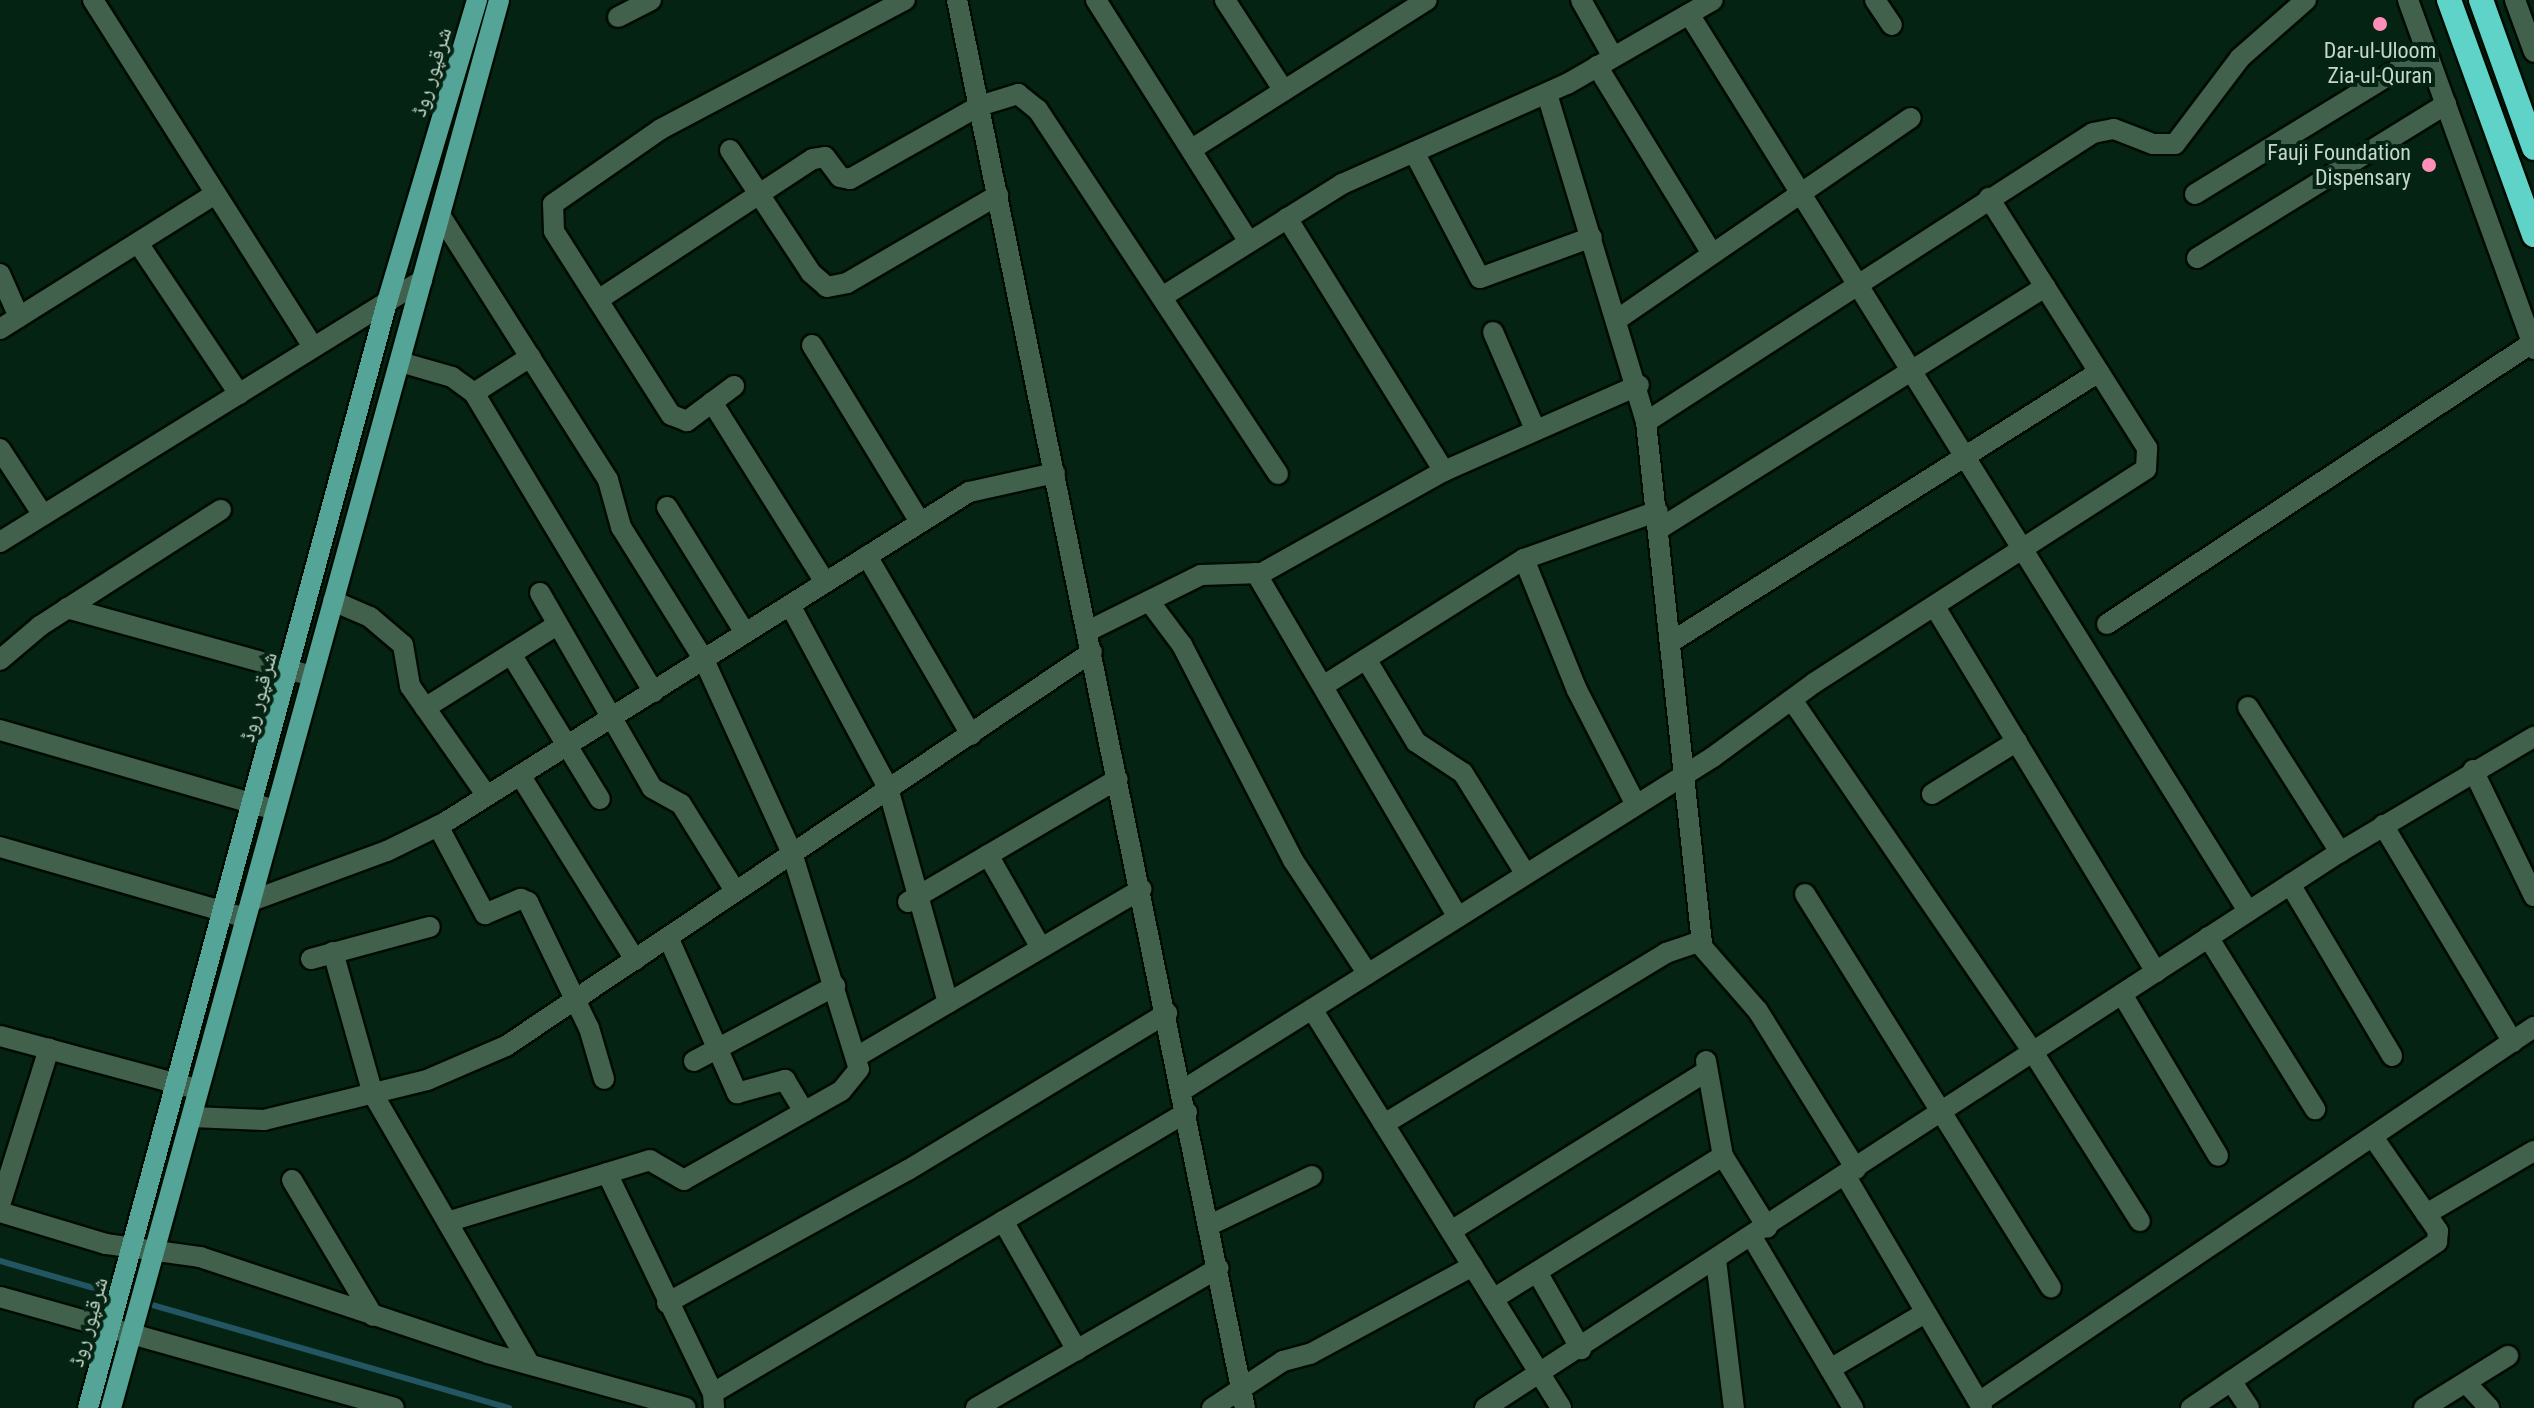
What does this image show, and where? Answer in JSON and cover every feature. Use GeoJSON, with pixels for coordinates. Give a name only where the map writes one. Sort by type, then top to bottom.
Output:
{"type":"FeatureCollection","features":[{"type":"Feature","properties":{"kind":"highway"},"geometry":{"type":"LineString","coordinates":[[2449,0],[2534,235]]}},
{"type":"Feature","properties":{"kind":"highway"},"geometry":{"type":"LineString","coordinates":[[2481,0],[2534,148]]}},
{"type":"Feature","properties":{"kind":"main road","name":"شرقپور روڈ"},"geometry":{"type":"LineString","coordinates":[[111,1408],[123,1330],[143,1251],[177,1083],[387,302],[477,0]]}},
{"type":"Feature","properties":{"kind":"main road","name":"شرقپور روڈ"},"geometry":{"type":"LineString","coordinates":[[143,1251],[192,1117],[499,0]]}},
{"type":"Feature","properties":{"kind":"main road","name":"شرقپور روڈ"},"geometry":{"type":"LineString","coordinates":[[88,1408],[123,1330]]}},
{"type":"Feature","properties":{"kind":"street"},"geometry":{"type":"LineString","coordinates":[[93,0],[313,347]]}},
{"type":"Feature","properties":{"kind":"street"},"geometry":{"type":"LineString","coordinates":[[618,17],[651,0]]}},
{"type":"Feature","properties":{"kind":"street"},"geometry":{"type":"LineString","coordinates":[[734,386],[687,421],[671,415],[554,231],[551,209],[558,198],[661,129],[905,0]]}},
{"type":"Feature","properties":{"kind":"street"},"geometry":{"type":"LineString","coordinates":[[957,0],[1183,1090],[1243,1399]]}},
{"type":"Feature","properties":{"kind":"street"},"geometry":{"type":"LineString","coordinates":[[1096,0],[1249,242]]}},
{"type":"Feature","properties":{"kind":"street"},"geometry":{"type":"LineString","coordinates":[[1225,0],[1284,91]]}},
{"type":"Feature","properties":{"kind":"street"},"geometry":{"type":"LineString","coordinates":[[1192,149],[1427,0]]}},
{"type":"Feature","properties":{"kind":"street"},"geometry":{"type":"LineString","coordinates":[[1581,0],[1605,62],[1712,254]]}},
{"type":"Feature","properties":{"kind":"street"},"geometry":{"type":"LineString","coordinates":[[1162,297],[1287,218],[1414,152],[1547,94],[1713,0]]}},
{"type":"Feature","properties":{"kind":"street"},"geometry":{"type":"LineString","coordinates":[[1875,0],[1892,25]]}},
{"type":"Feature","properties":{"kind":"street"},"geometry":{"type":"LineString","coordinates":[[1646,422],[2093,133],[2114,129],[2153,144],[2175,144],[2240,58],[2306,0]]}},
{"type":"Feature","properties":{"kind":"street"},"geometry":{"type":"LineString","coordinates":[[2107,624],[2533,346],[2408,0]]}},
{"type":"Feature","properties":{"kind":"street"},"geometry":{"type":"LineString","coordinates":[[2515,0],[2534,52]]}},
{"type":"Feature","properties":{"kind":"street"},"geometry":{"type":"LineString","coordinates":[[1689,14],[2020,551],[2248,911]]}},
{"type":"Feature","properties":{"kind":"street"},"geometry":{"type":"LineString","coordinates":[[2195,194],[2427,52]]}},
{"type":"Feature","properties":{"kind":"street"},"geometry":{"type":"LineString","coordinates":[[598,300],[820,156],[850,179],[979,106],[1018,94],[1030,101],[1278,474]]}},
{"type":"Feature","properties":{"kind":"street"},"geometry":{"type":"LineString","coordinates":[[1547,94],[1639,385],[1646,422],[1702,943],[1758,1011],[1851,1172],[1923,1314],[1980,1405],[2534,1027]]}},
{"type":"Feature","properties":{"kind":"street"},"geometry":{"type":"LineString","coordinates":[[2197,258],[2446,104]]}},
{"type":"Feature","properties":{"kind":"street"},"geometry":{"type":"LineString","coordinates":[[1618,319],[1911,118]]}},
{"type":"Feature","properties":{"kind":"street"},"geometry":{"type":"LineString","coordinates":[[730,150],[817,280],[832,288],[998,195]]}},
{"type":"Feature","properties":{"kind":"street"},"geometry":{"type":"LineString","coordinates":[[1414,152],[1480,278],[1592,237]]}},
{"type":"Feature","properties":{"kind":"street"},"geometry":{"type":"LineString","coordinates":[[0,329],[214,195]]}},
{"type":"Feature","properties":{"kind":"street"},"geometry":{"type":"LineString","coordinates":[[1183,1090],[1458,917],[1634,801],[1685,775],[1792,700],[2150,463],[2147,448],[1989,198]]}},
{"type":"Feature","properties":{"kind":"street"},"geometry":{"type":"LineString","coordinates":[[440,215],[608,480],[621,527],[704,660],[792,853],[858,1056],[855,1081],[684,1180],[655,1159],[450,1221]]}},
{"type":"Feature","properties":{"kind":"street"},"geometry":{"type":"LineString","coordinates":[[1287,218],[1444,471]]}},
{"type":"Feature","properties":{"kind":"street"},"geometry":{"type":"LineString","coordinates":[[138,243],[239,394]]}},
{"type":"Feature","properties":{"kind":"street"},"geometry":{"type":"LineString","coordinates":[[0,274],[19,317]]}},
{"type":"Feature","properties":{"kind":"street"},"geometry":{"type":"LineString","coordinates":[[0,542],[422,280]]}},
{"type":"Feature","properties":{"kind":"street"},"geometry":{"type":"LineString","coordinates":[[1323,686],[1524,559],[1658,520],[1912,374],[2045,287]]}},
{"type":"Feature","properties":{"kind":"street"},"geometry":{"type":"LineString","coordinates":[[1493,332],[1535,429]]}},
{"type":"Feature","properties":{"kind":"street"},"geometry":{"type":"LineString","coordinates":[[812,345],[920,522]]}},
{"type":"Feature","properties":{"kind":"street"},"geometry":{"type":"LineString","coordinates":[[474,393],[530,357]]}},
{"type":"Feature","properties":{"kind":"street"},"geometry":{"type":"LineString","coordinates":[[400,362],[452,377],[474,393],[654,692]]}},
{"type":"Feature","properties":{"kind":"street"},"geometry":{"type":"LineString","coordinates":[[1671,642],[2099,372]]}},
{"type":"Feature","properties":{"kind":"street"},"geometry":{"type":"LineString","coordinates":[[1088,631],[1201,575],[1256,573],[1444,471],[1639,385]]}},
{"type":"Feature","properties":{"kind":"street"},"geometry":{"type":"LineString","coordinates":[[712,402],[825,582]]}},
{"type":"Feature","properties":{"kind":"street"},"geometry":{"type":"LineString","coordinates":[[0,449],[43,515]]}},
{"type":"Feature","properties":{"kind":"street"},"geometry":{"type":"LineString","coordinates":[[0,847],[223,911],[248,909],[387,851],[438,826],[920,522],[987,484],[1055,473]]}},
{"type":"Feature","properties":{"kind":"street"},"geometry":{"type":"LineString","coordinates":[[667,507],[745,633]]}},
{"type":"Feature","properties":{"kind":"street"},"geometry":{"type":"LineString","coordinates":[[0,660],[67,608],[221,510]]}},
{"type":"Feature","properties":{"kind":"street"},"geometry":{"type":"LineString","coordinates":[[867,556],[971,735]]}},
{"type":"Feature","properties":{"kind":"street"},"geometry":{"type":"LineString","coordinates":[[1524,559],[1577,690],[1634,801]]}},
{"type":"Feature","properties":{"kind":"street"},"geometry":{"type":"LineString","coordinates":[[1256,573],[1458,917]]}},
{"type":"Feature","properties":{"kind":"street"},"geometry":{"type":"LineString","coordinates":[[540,593],[555,626],[652,788],[681,804],[734,889]]}},
{"type":"Feature","properties":{"kind":"street"},"geometry":{"type":"LineString","coordinates":[[333,601],[370,617],[403,645],[409,681],[487,796]]}},
{"type":"Feature","properties":{"kind":"street"},"geometry":{"type":"LineString","coordinates":[[1149,601],[1182,645],[1293,860],[1368,974]]}},
{"type":"Feature","properties":{"kind":"street"},"geometry":{"type":"LineString","coordinates":[[790,605],[888,788],[913,900],[948,1003]]}},
{"type":"Feature","properties":{"kind":"street"},"geometry":{"type":"LineString","coordinates":[[1935,607],[2156,972]]}},
{"type":"Feature","properties":{"kind":"street"},"geometry":{"type":"LineString","coordinates":[[67,608],[312,676]]}},
{"type":"Feature","properties":{"kind":"street"},"geometry":{"type":"LineString","coordinates":[[425,708],[555,626]]}},
{"type":"Feature","properties":{"kind":"street"},"geometry":{"type":"LineString","coordinates":[[192,1117],[264,1120],[373,1094],[465,1065],[538,1027],[734,889],[971,735],[1092,652]]}},
{"type":"Feature","properties":{"kind":"street"},"geometry":{"type":"LineString","coordinates":[[511,654],[600,799]]}},
{"type":"Feature","properties":{"kind":"street"},"geometry":{"type":"LineString","coordinates":[[1366,659],[1416,742],[1463,773],[1525,873]]}},
{"type":"Feature","properties":{"kind":"street"},"geometry":{"type":"LineString","coordinates":[[1792,700],[2033,1052],[2140,1221]]}},
{"type":"Feature","properties":{"kind":"street"},"geometry":{"type":"LineString","coordinates":[[2248,707],[2340,852]]}},
{"type":"Feature","properties":{"kind":"street"},"geometry":{"type":"LineString","coordinates":[[0,730],[276,810]]}},
{"type":"Feature","properties":{"kind":"street"},"geometry":{"type":"LineString","coordinates":[[1485,1408],[1581,1349],[2340,852],[2473,770],[2534,737]]}},
{"type":"Feature","properties":{"kind":"street"},"geometry":{"type":"LineString","coordinates":[[1932,794],[2017,741]]}},
{"type":"Feature","properties":{"kind":"street"},"geometry":{"type":"LineString","coordinates":[[2473,770],[2534,896]]}},
{"type":"Feature","properties":{"kind":"street"},"geometry":{"type":"LineString","coordinates":[[520,775],[635,960]]}},
{"type":"Feature","properties":{"kind":"street"},"geometry":{"type":"LineString","coordinates":[[913,900],[1118,779]]}},
{"type":"Feature","properties":{"kind":"street"},"geometry":{"type":"LineString","coordinates":[[2383,825],[2513,1042]]}},
{"type":"Feature","properties":{"kind":"street"},"geometry":{"type":"LineString","coordinates":[[438,826],[485,914],[521,899],[528,902],[575,999],[604,1079]]}},
{"type":"Feature","properties":{"kind":"street"},"geometry":{"type":"LineString","coordinates":[[988,855],[1041,948]]}},
{"type":"Feature","properties":{"kind":"street"},"geometry":{"type":"LineString","coordinates":[[2290,884],[2392,1056]]}},
{"type":"Feature","properties":{"kind":"street"},"geometry":{"type":"LineString","coordinates":[[858,1056],[1141,889]]}},
{"type":"Feature","properties":{"kind":"street"},"geometry":{"type":"LineString","coordinates":[[1805,894],[1945,1110],[2051,1288]]}},
{"type":"Feature","properties":{"kind":"street"},"geometry":{"type":"LineString","coordinates":[[311,959],[430,927]]}},
{"type":"Feature","properties":{"kind":"street"},"geometry":{"type":"LineString","coordinates":[[668,937],[738,1094],[785,1080],[804,1112]]}},
{"type":"Feature","properties":{"kind":"street"},"geometry":{"type":"LineString","coordinates":[[2208,937],[2315,1109]]}},
{"type":"Feature","properties":{"kind":"street"},"geometry":{"type":"LineString","coordinates":[[1384,1124],[1666,953],[1702,943]]}},
{"type":"Feature","properties":{"kind":"street"},"geometry":{"type":"LineString","coordinates":[[333,952],[373,1094],[450,1221],[528,1361]]}},
{"type":"Feature","properties":{"kind":"street"},"geometry":{"type":"LineString","coordinates":[[694,1061],[835,986]]}},
{"type":"Feature","properties":{"kind":"street"},"geometry":{"type":"LineString","coordinates":[[2122,994],[2218,1156]]}},
{"type":"Feature","properties":{"kind":"street"},"geometry":{"type":"LineString","coordinates":[[1312,1009],[1561,1408]]}},
{"type":"Feature","properties":{"kind":"street"},"geometry":{"type":"LineString","coordinates":[[667,1303],[908,1170],[1167,1013]]}},
{"type":"Feature","properties":{"kind":"street"},"geometry":{"type":"LineString","coordinates":[[0,1036],[199,1089]]}},
{"type":"Feature","properties":{"kind":"street"},"geometry":{"type":"LineString","coordinates":[[0,1205],[49,1049]]}},
{"type":"Feature","properties":{"kind":"street"},"geometry":{"type":"LineString","coordinates":[[1451,1231],[1707,1064],[1723,1156],[1759,1232],[1853,1408]]}},
{"type":"Feature","properties":{"kind":"street"},"geometry":{"type":"LineString","coordinates":[[607,1173],[714,1400],[1003,1221],[1187,1112]]}},
{"type":"Feature","properties":{"kind":"street"},"geometry":{"type":"LineString","coordinates":[[2191,1408],[2433,1246],[2439,1234],[2373,1137]]}},
{"type":"Feature","properties":{"kind":"street"},"geometry":{"type":"LineString","coordinates":[[2426,1214],[2534,1151]]}},
{"type":"Feature","properties":{"kind":"street"},"geometry":{"type":"LineString","coordinates":[[1493,1299],[1723,1156]]}},
{"type":"Feature","properties":{"kind":"street"},"geometry":{"type":"LineString","coordinates":[[1210,1225],[1312,1176]]}},
{"type":"Feature","properties":{"kind":"street"},"geometry":{"type":"LineString","coordinates":[[292,1180],[373,1316]]}},
{"type":"Feature","properties":{"kind":"street"},"geometry":{"type":"LineString","coordinates":[[0,1212],[106,1244],[200,1257],[373,1316],[686,1408]]}},
{"type":"Feature","properties":{"kind":"street"},"geometry":{"type":"LineString","coordinates":[[1003,1221],[1077,1350]]}},
{"type":"Feature","properties":{"kind":"street"},"geometry":{"type":"LineString","coordinates":[[1716,1260],[1734,1408]]}},
{"type":"Feature","properties":{"kind":"street"},"geometry":{"type":"LineString","coordinates":[[1212,1408],[1243,1399],[1283,1361],[1310,1354],[1473,1266]]}},
{"type":"Feature","properties":{"kind":"street"},"geometry":{"type":"LineString","coordinates":[[976,1408],[1218,1268]]}},
{"type":"Feature","properties":{"kind":"street"},"geometry":{"type":"LineString","coordinates":[[1537,1272],[1581,1349]]}},
{"type":"Feature","properties":{"kind":"street"},"geometry":{"type":"LineString","coordinates":[[0,1297],[394,1408]]}},
{"type":"Feature","properties":{"kind":"street"},"geometry":{"type":"LineString","coordinates":[[1830,1369],[1923,1314]]}},
{"type":"Feature","properties":{"kind":"street"},"geometry":{"type":"LineString","coordinates":[[2424,1408],[2508,1356]]}},
{"type":"Feature","properties":{"kind":"street"},"geometry":{"type":"LineString","coordinates":[[2231,1381],[2249,1408]]}},
{"type":"Feature","properties":{"kind":"street"},"geometry":{"type":"LineString","coordinates":[[2466,1383],[2489,1408]]}},
{"type":"Feature","properties":{"kind":"waterway"},"geometry":{"type":"LineString","coordinates":[[0,1261],[509,1408]]}},
{"type":"Feature","properties":{"kind":"place","name":"Dar-ul-Uloom Zia-ul-Quran"},"geometry":{"type":"Point","coordinates":[2380,24]}},
{"type":"Feature","properties":{"kind":"place","name":"Fauji Foundation Dispensary"},"geometry":{"type":"Point","coordinates":[2429,165]}}]}
